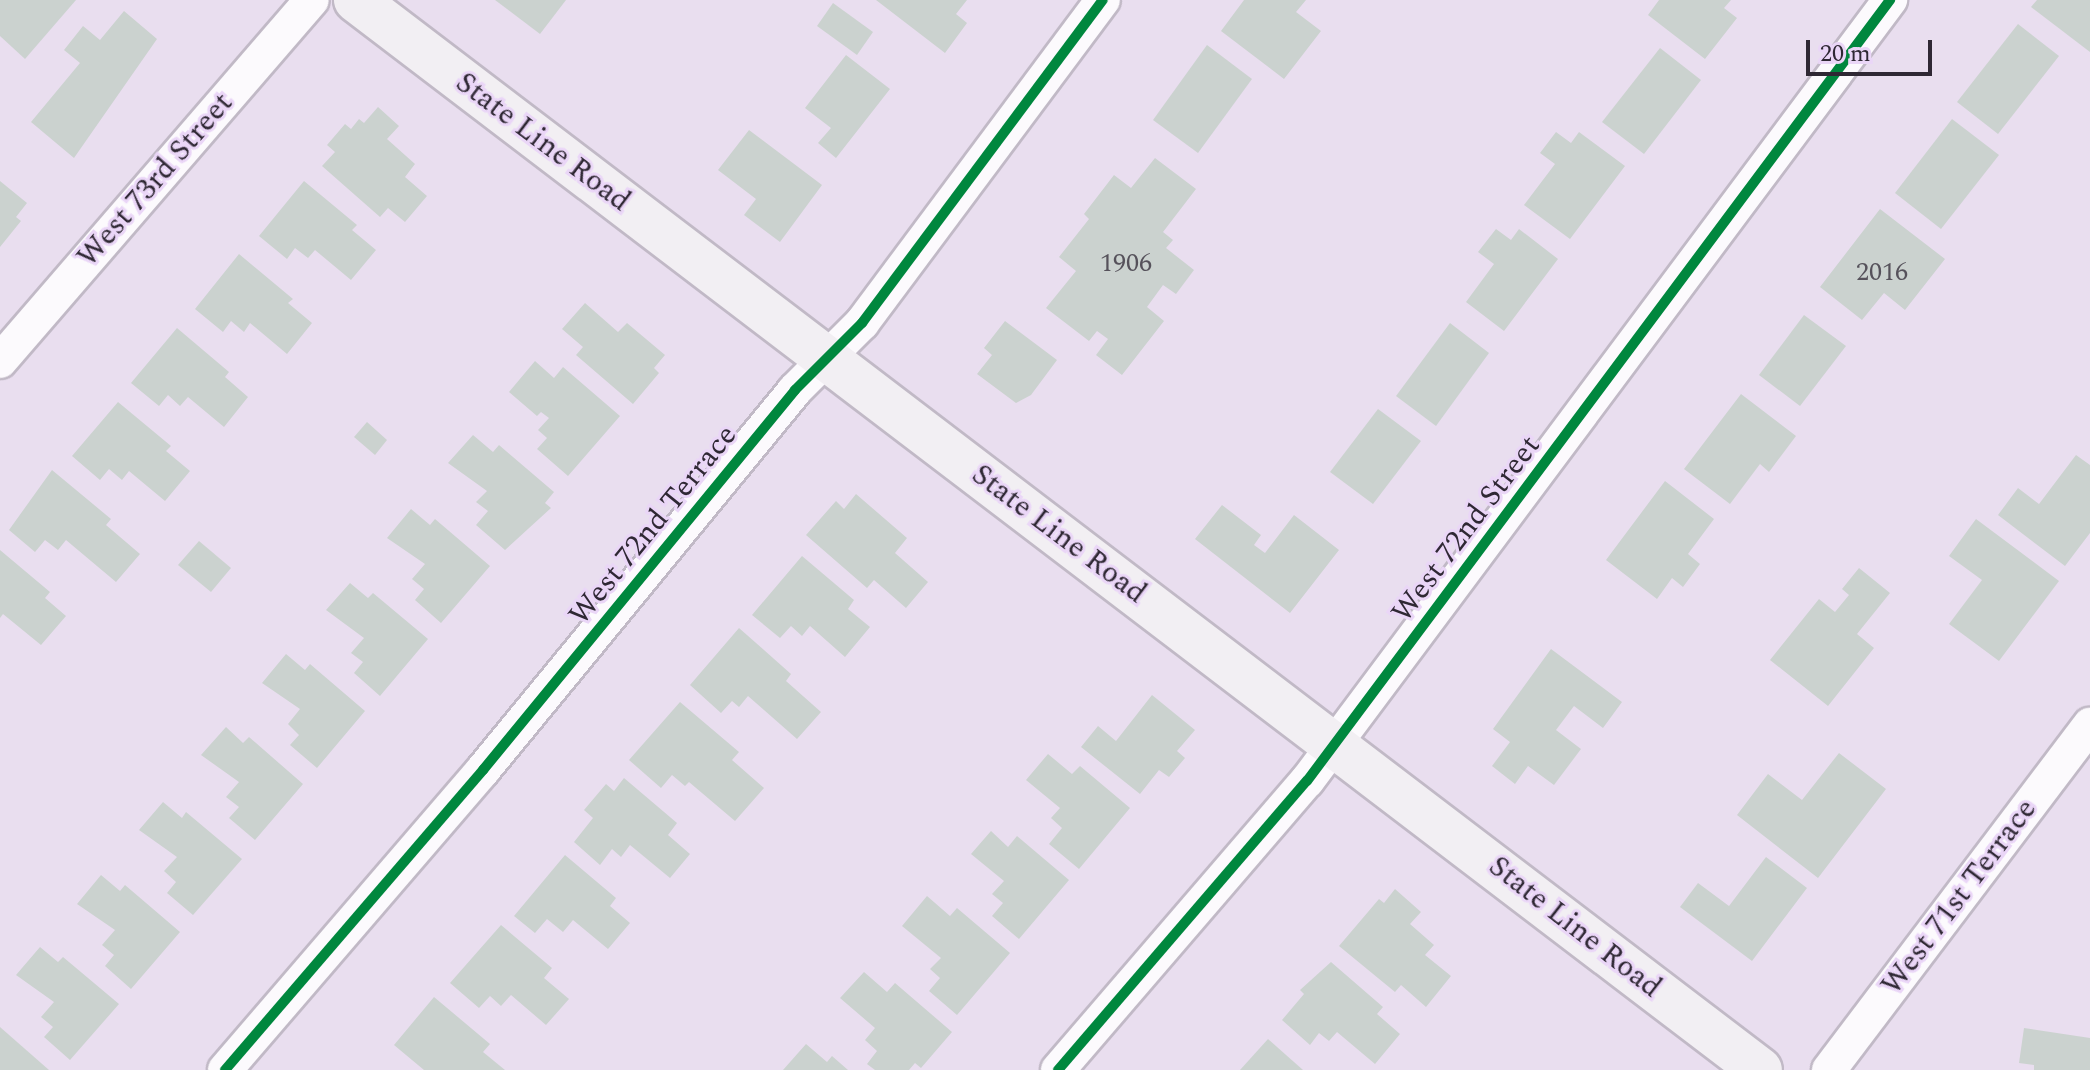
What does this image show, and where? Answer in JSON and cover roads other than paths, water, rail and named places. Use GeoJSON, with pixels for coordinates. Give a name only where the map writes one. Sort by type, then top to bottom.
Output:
{"type":"FeatureCollection","features":[{"type":"Feature","properties":{"kind":"main road","name":"State Line Road"},"geometry":{"type":"LineString","coordinates":[[356,0],[1337,743],[1760,1070]]}},
{"type":"Feature","properties":{"kind":"street","name":"West 73rd Street"},"geometry":{"type":"LineString","coordinates":[[0,361],[312,0]]}},
{"type":"Feature","properties":{"kind":"street","name":"West 72nd Terrace"},"geometry":{"type":"LineString","coordinates":[[225,1070],[826,358],[862,323],[1103,0]]}},
{"type":"Feature","properties":{"kind":"street","name":"West 72nd Street"},"geometry":{"type":"LineString","coordinates":[[1058,1070],[1337,743],[1890,0]]}},
{"type":"Feature","properties":{"kind":"street","name":"West 71st Terrace"},"geometry":{"type":"LineString","coordinates":[[1829,1070],[2090,725]]}}]}
